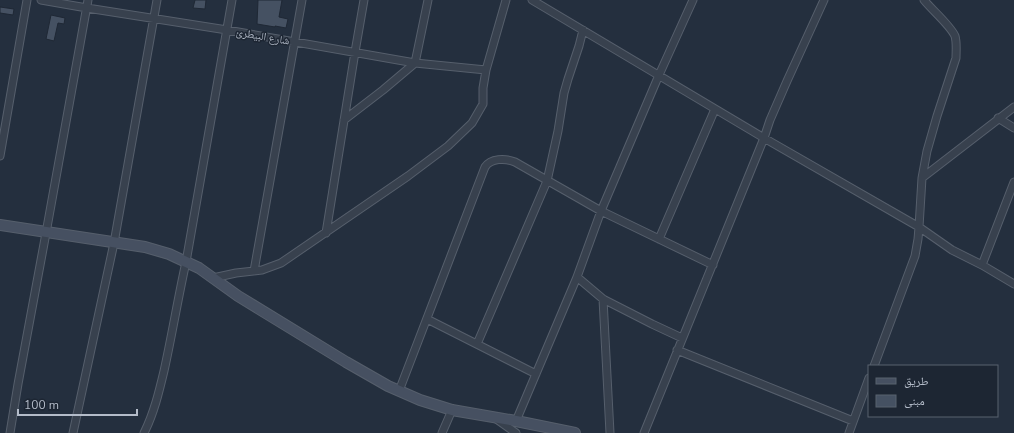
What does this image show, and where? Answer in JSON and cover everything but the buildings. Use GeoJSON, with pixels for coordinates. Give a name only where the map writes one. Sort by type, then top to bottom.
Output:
{"type":"FeatureCollection","features":[{"type":"Feature","properties":{"kind":"main road"},"geometry":{"type":"LineString","coordinates":[[0,225],[151,248],[170,254],[199,268],[248,302],[346,362],[399,391],[430,404],[452,410],[575,433]]}},
{"type":"Feature","properties":{"kind":"street"},"geometry":{"type":"LineString","coordinates":[[0,156],[27,0]]}},
{"type":"Feature","properties":{"kind":"street","name":"شارع البيطرئ"},"geometry":{"type":"LineString","coordinates":[[41,0],[415,62],[486,70]]}},
{"type":"Feature","properties":{"kind":"street"},"geometry":{"type":"LineString","coordinates":[[10,433],[88,0]]}},
{"type":"Feature","properties":{"kind":"street"},"geometry":{"type":"LineString","coordinates":[[73,433],[114,243],[157,0]]}},
{"type":"Feature","properties":{"kind":"street"},"geometry":{"type":"LineString","coordinates":[[144,433],[157,399],[169,349],[186,262],[232,0]]}},
{"type":"Feature","properties":{"kind":"street"},"geometry":{"type":"LineString","coordinates":[[254,271],[302,0]]}},
{"type":"Feature","properties":{"kind":"street"},"geometry":{"type":"LineString","coordinates":[[326,233],[364,0]]}},
{"type":"Feature","properties":{"kind":"street"},"geometry":{"type":"LineString","coordinates":[[344,120],[383,90],[415,62],[428,0]]}},
{"type":"Feature","properties":{"kind":"street"},"geometry":{"type":"LineString","coordinates":[[213,278],[236,273],[268,269],[281,264],[408,176],[448,146],[468,127],[476,117],[483,104],[483,88],[486,70],[506,0]]}},
{"type":"Feature","properties":{"kind":"street"},"geometry":{"type":"LineString","coordinates":[[532,0],[764,138],[919,227],[952,250],[982,265],[1014,284]]}},
{"type":"Feature","properties":{"kind":"street"},"geometry":{"type":"LineString","coordinates":[[516,421],[577,277],[601,211],[693,0]]}},
{"type":"Feature","properties":{"kind":"street"},"geometry":{"type":"LineString","coordinates":[[644,433],[713,266],[770,120],[824,0]]}},
{"type":"Feature","properties":{"kind":"street"},"geometry":{"type":"LineString","coordinates":[[874,365],[915,256],[918,239],[922,178],[927,151],[956,58],[955,37],[953,33],[924,0]]}},
{"type":"Feature","properties":{"kind":"street"},"geometry":{"type":"LineString","coordinates":[[477,344],[547,181],[566,86],[583,30]]}},
{"type":"Feature","properties":{"kind":"street"},"geometry":{"type":"LineString","coordinates":[[922,178],[1014,107]]}},
{"type":"Feature","properties":{"kind":"street"},"geometry":{"type":"LineString","coordinates":[[659,239],[715,109]]}},
{"type":"Feature","properties":{"kind":"street"},"geometry":{"type":"LineString","coordinates":[[998,118],[1014,128]]}},
{"type":"Feature","properties":{"kind":"street"},"geometry":{"type":"LineString","coordinates":[[399,391],[487,164],[493,161],[512,161],[601,211],[713,266]]}},
{"type":"Feature","properties":{"kind":"street"},"geometry":{"type":"LineString","coordinates":[[982,265],[1014,182]]}},
{"type":"Feature","properties":{"kind":"street"},"geometry":{"type":"LineString","coordinates":[[577,277],[603,299],[682,338]]}},
{"type":"Feature","properties":{"kind":"street"},"geometry":{"type":"LineString","coordinates":[[603,299],[610,433]]}},
{"type":"Feature","properties":{"kind":"street"},"geometry":{"type":"LineString","coordinates":[[427,319],[536,374]]}},
{"type":"Feature","properties":{"kind":"street"},"geometry":{"type":"LineString","coordinates":[[677,350],[853,421]]}},
{"type":"Feature","properties":{"kind":"street"},"geometry":{"type":"LineString","coordinates":[[849,433],[868,381]]}},
{"type":"Feature","properties":{"kind":"street"},"geometry":{"type":"LineString","coordinates":[[441,433],[452,410]]}},
{"type":"Feature","properties":{"kind":"street"},"geometry":{"type":"LineString","coordinates":[[493,417],[516,433]]}}]}
